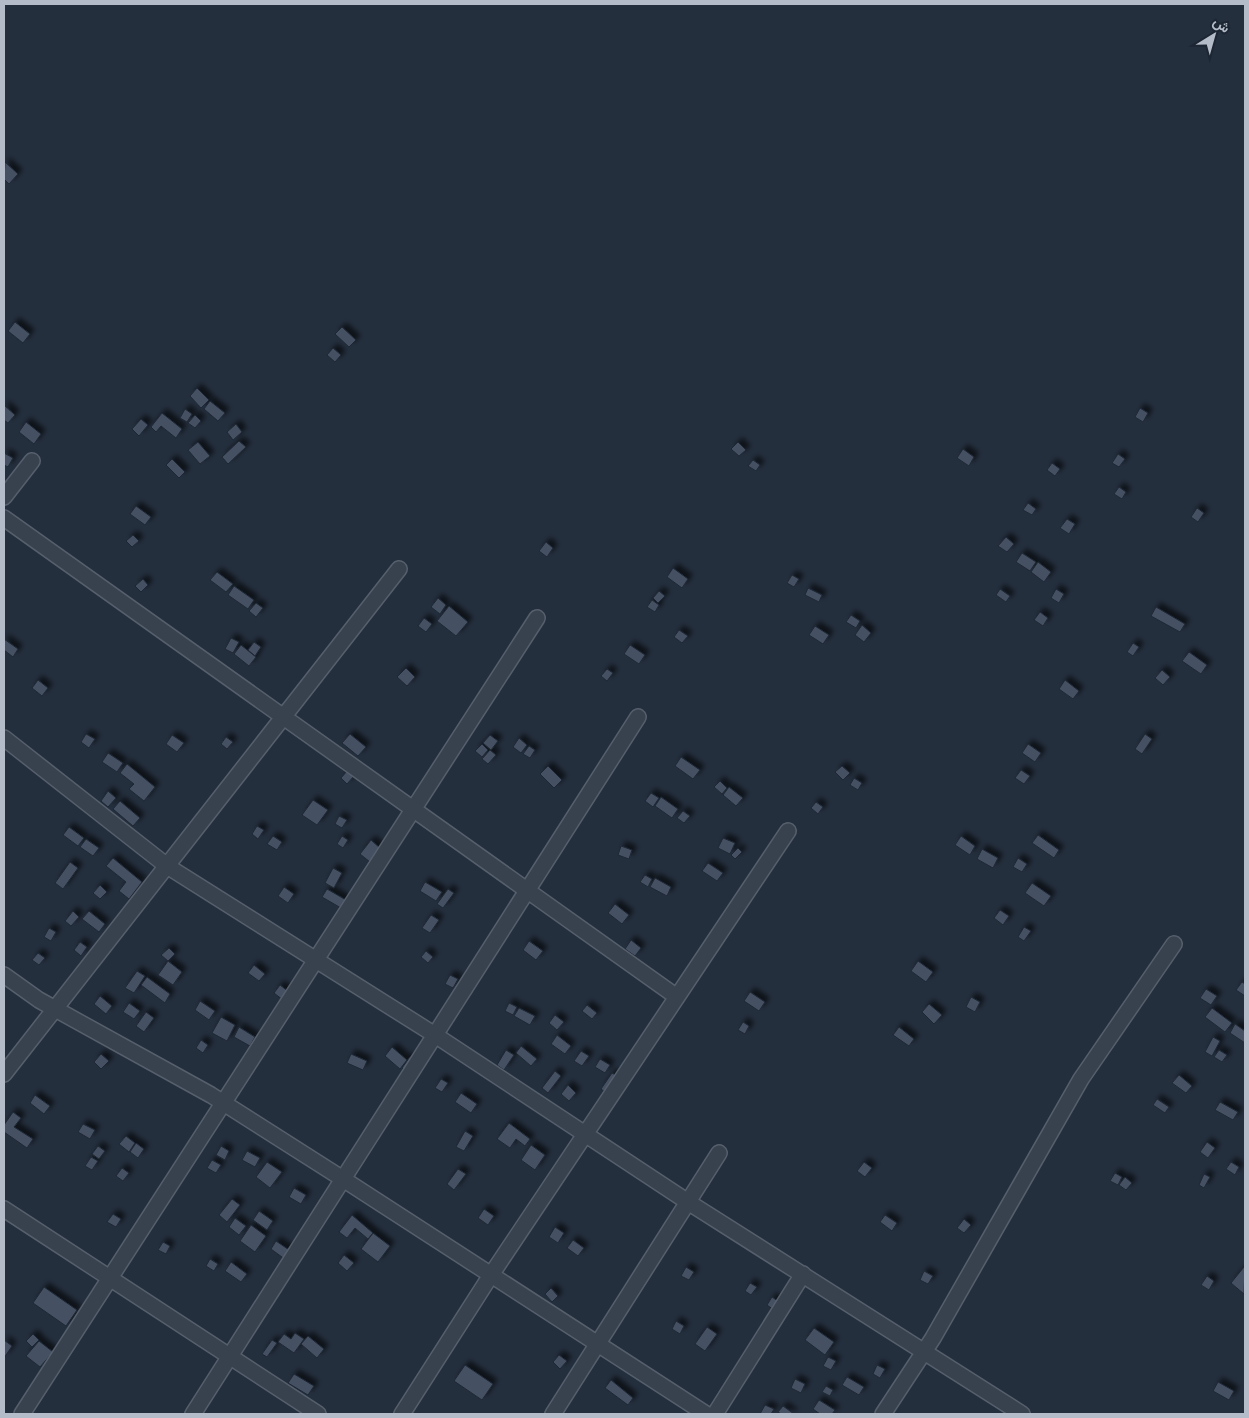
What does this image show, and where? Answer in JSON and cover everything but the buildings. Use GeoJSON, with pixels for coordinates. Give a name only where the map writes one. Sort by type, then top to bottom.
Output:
{"type":"FeatureCollection","features":[{"type":"Feature","properties":{"kind":"street"},"geometry":{"type":"LineString","coordinates":[[4,497],[32,461]]}},
{"type":"Feature","properties":{"kind":"street"},"geometry":{"type":"LineString","coordinates":[[4,518],[677,997]]}},
{"type":"Feature","properties":{"kind":"street"},"geometry":{"type":"LineString","coordinates":[[4,1074],[399,569]]}},
{"type":"Feature","properties":{"kind":"street"},"geometry":{"type":"LineString","coordinates":[[22,1414],[536,618]]}},
{"type":"Feature","properties":{"kind":"street"},"geometry":{"type":"LineString","coordinates":[[193,1414],[638,717]]}},
{"type":"Feature","properties":{"kind":"street"},"geometry":{"type":"LineString","coordinates":[[4,738],[167,866],[436,1035],[688,1202],[1022,1414]]}},
{"type":"Feature","properties":{"kind":"street"},"geometry":{"type":"LineString","coordinates":[[402,1414],[491,1275],[788,831]]}},
{"type":"Feature","properties":{"kind":"street"},"geometry":{"type":"LineString","coordinates":[[883,1414],[924,1351],[1081,1079],[1174,944]]}},
{"type":"Feature","properties":{"kind":"street"},"geometry":{"type":"LineString","coordinates":[[4,975],[39,1000],[223,1102],[706,1414]]}},
{"type":"Feature","properties":{"kind":"street"},"geometry":{"type":"LineString","coordinates":[[553,1414],[718,1153]]}},
{"type":"Feature","properties":{"kind":"street"},"geometry":{"type":"LineString","coordinates":[[4,1209],[318,1414]]}},
{"type":"Feature","properties":{"kind":"street"},"geometry":{"type":"LineString","coordinates":[[715,1414],[803,1274]]}}]}
